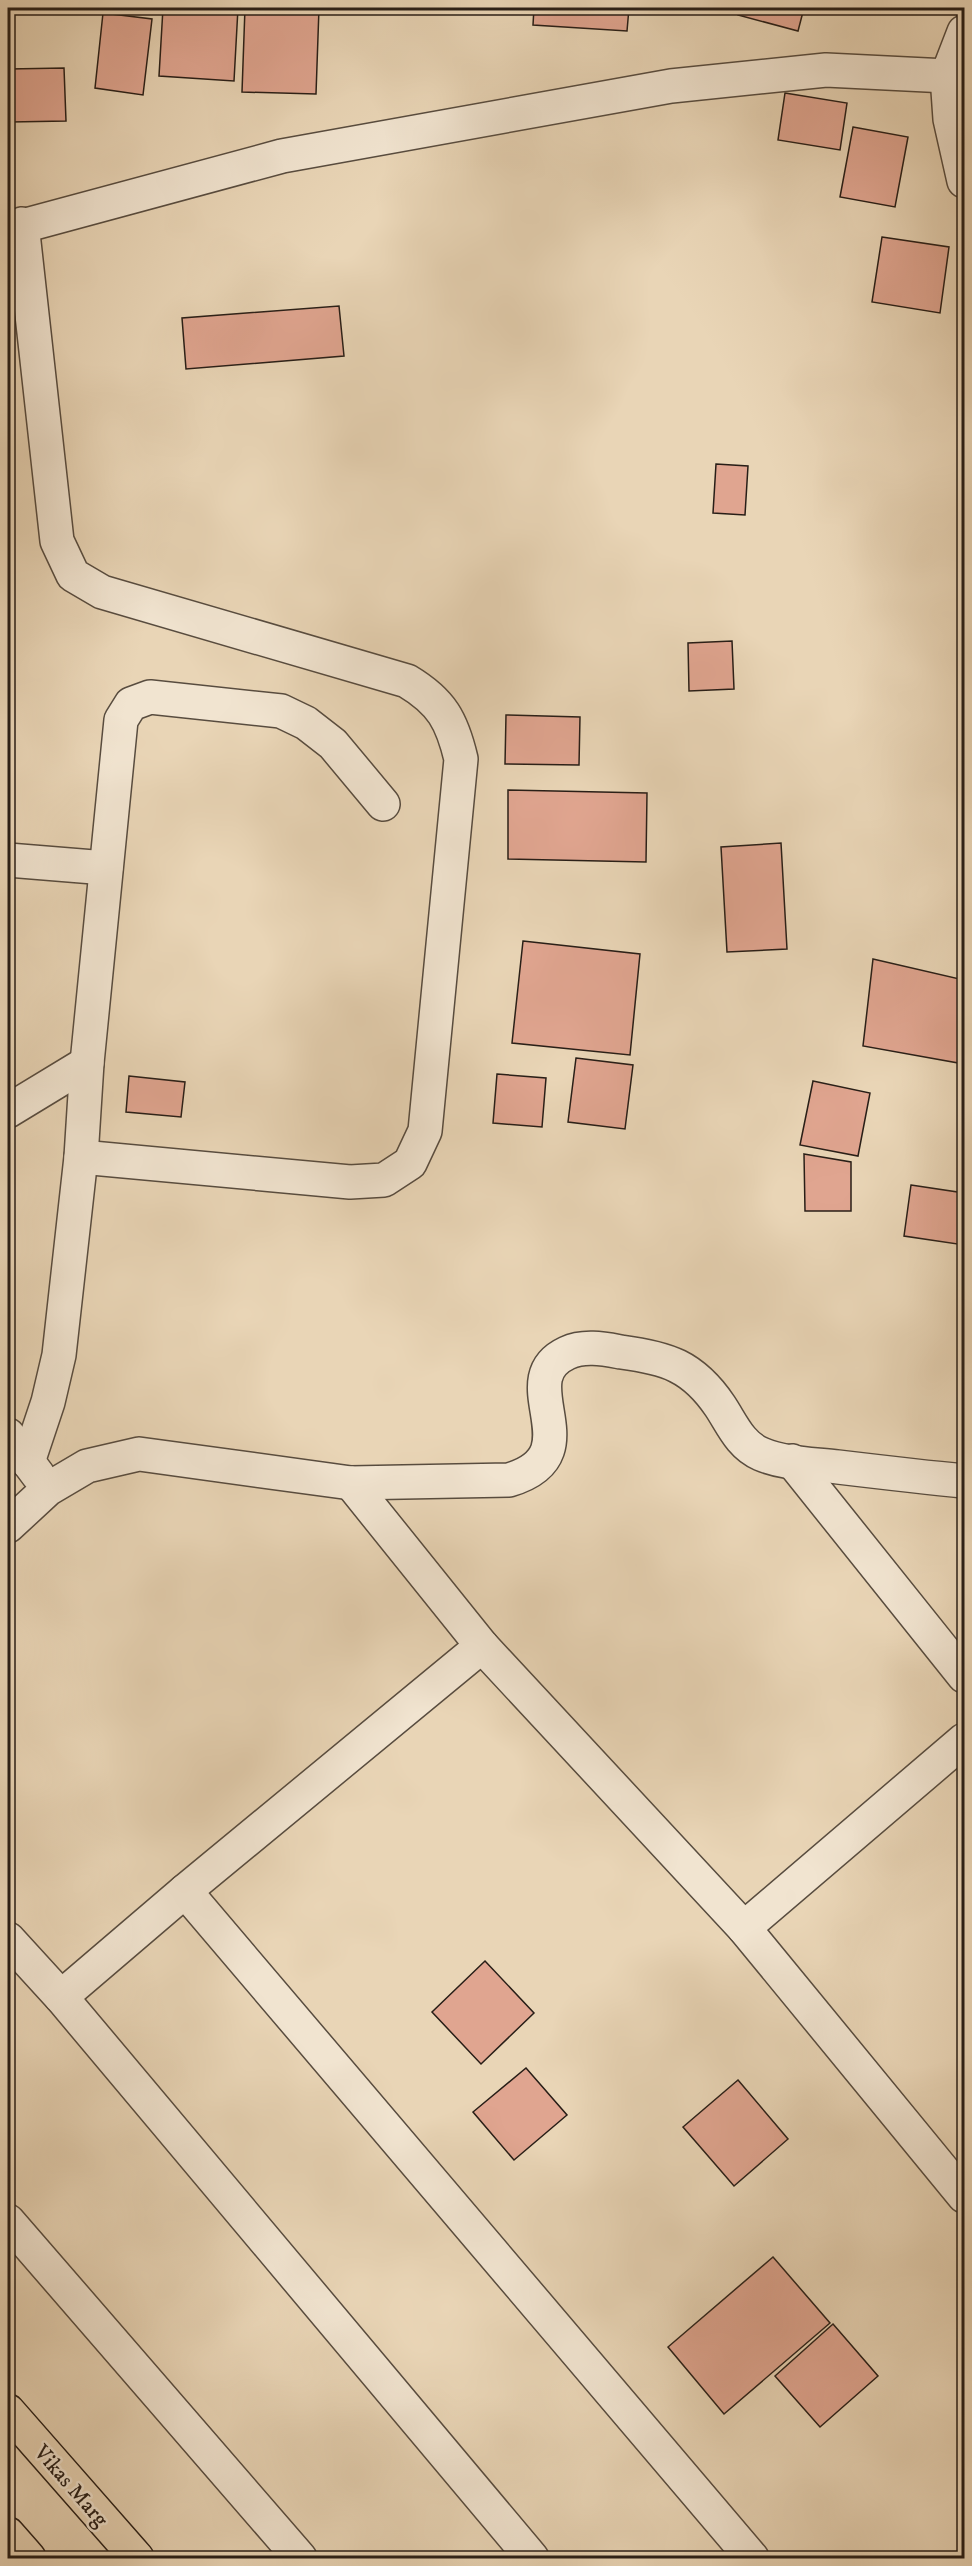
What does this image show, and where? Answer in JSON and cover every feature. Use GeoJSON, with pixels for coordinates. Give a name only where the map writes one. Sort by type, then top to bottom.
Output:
{"type":"FeatureCollection","features":[{"type":"Feature","properties":{"kind":"main road","name":"Vikas Marg"},"geometry":{"type":"LineString","coordinates":[[8,2411],[137,2559]]}},
{"type":"Feature","properties":{"kind":"main road"},"geometry":{"type":"LineString","coordinates":[[8,2534],[29,2559]]}},
{"type":"Feature","properties":{"kind":"street"},"geometry":{"type":"LineString","coordinates":[[964,32],[947,76],[950,119],[964,181]]}},
{"type":"Feature","properties":{"kind":"street"},"geometry":{"type":"LineString","coordinates":[[81,1157],[350,1182],[384,1180],[410,1163],[425,1131],[461,759],[455,732],[444,711],[425,692],[407,681],[102,592],[73,575],[57,541],[15,227],[282,156],[671,86],[826,69],[947,76]]}},
{"type":"Feature","properties":{"kind":"street"},"geometry":{"type":"LineString","coordinates":[[28,1462],[48,1402],[59,1355],[81,1157],[87,1063],[121,720],[131,704],[150,697],[281,711],[306,723],[333,744],[383,804]]}},
{"type":"Feature","properties":{"kind":"street"},"geometry":{"type":"LineString","coordinates":[[8,860],[106,868]]}},
{"type":"Feature","properties":{"kind":"street"},"geometry":{"type":"LineString","coordinates":[[8,1111],[87,1063]]}},
{"type":"Feature","properties":{"kind":"street"},"geometry":{"type":"LineString","coordinates":[[8,1526],[48,1489],[87,1466],[139,1454],[351,1483],[509,1480],[524,1476],[537,1467],[547,1455],[551,1438],[544,1393],[549,1369],[569,1352],[591,1347],[658,1357],[693,1374],[719,1405],[740,1439],[761,1454],[792,1461],[964,1481]]}},
{"type":"Feature","properties":{"kind":"street"},"geometry":{"type":"LineString","coordinates":[[8,1435],[48,1489]]}},
{"type":"Feature","properties":{"kind":"street"},"geometry":{"type":"LineString","coordinates":[[792,1461],[964,1676]]}},
{"type":"Feature","properties":{"kind":"street"},"geometry":{"type":"LineString","coordinates":[[351,1483],[482,1646],[744,1928],[964,2196]]}},
{"type":"Feature","properties":{"kind":"street"},"geometry":{"type":"LineString","coordinates":[[61,1997],[185,1891],[482,1646]]}},
{"type":"Feature","properties":{"kind":"street"},"geometry":{"type":"LineString","coordinates":[[744,1928],[964,1740]]}},
{"type":"Feature","properties":{"kind":"street"},"geometry":{"type":"LineString","coordinates":[[185,1891],[752,2559]]}},
{"type":"Feature","properties":{"kind":"street"},"geometry":{"type":"LineString","coordinates":[[8,1939],[61,1997],[532,2559]]}},
{"type":"Feature","properties":{"kind":"street"},"geometry":{"type":"LineString","coordinates":[[8,2221],[300,2559]]}},
{"type":"Feature","properties":{"kind":"building"},"geometry":{"type":"Polygon","coordinates":[[[163,8],[238,8],[234,81],[159,76],[163,8]]]}},
{"type":"Feature","properties":{"kind":"building"},"geometry":{"type":"Polygon","coordinates":[[[245,8],[319,8],[316,94],[242,92],[245,8]]]}},
{"type":"Feature","properties":{"kind":"building"},"geometry":{"type":"Polygon","coordinates":[[[534,8],[629,8],[627,31],[533,25],[534,8]]]}},
{"type":"Feature","properties":{"kind":"building"},"geometry":{"type":"Polygon","coordinates":[[[740,8],[804,8],[798,31],[738,15],[740,8]]]}},
{"type":"Feature","properties":{"kind":"building"},"geometry":{"type":"Polygon","coordinates":[[[103,13],[152,19],[143,95],[95,88],[103,13]]]}},
{"type":"Feature","properties":{"kind":"building"},"geometry":{"type":"Polygon","coordinates":[[[64,68],[66,121],[10,122],[9,69],[64,68]]]}},
{"type":"Feature","properties":{"kind":"building"},"geometry":{"type":"Polygon","coordinates":[[[785,93],[847,103],[840,150],[778,140],[785,93]]]}},
{"type":"Feature","properties":{"kind":"building"},"geometry":{"type":"Polygon","coordinates":[[[853,127],[908,137],[895,207],[840,197],[853,127]]]}},
{"type":"Feature","properties":{"kind":"building"},"geometry":{"type":"Polygon","coordinates":[[[882,237],[949,247],[940,313],[872,302],[882,237]]]}},
{"type":"Feature","properties":{"kind":"building"},"geometry":{"type":"Polygon","coordinates":[[[339,306],[344,356],[186,369],[182,318],[339,306]]]}},
{"type":"Feature","properties":{"kind":"building"},"geometry":{"type":"Polygon","coordinates":[[[716,464],[748,466],[745,515],[713,513],[716,464]]]}},
{"type":"Feature","properties":{"kind":"building"},"geometry":{"type":"Polygon","coordinates":[[[732,641],[734,689],[689,691],[688,643],[732,641]]]}},
{"type":"Feature","properties":{"kind":"building"},"geometry":{"type":"Polygon","coordinates":[[[506,715],[580,717],[579,765],[505,764],[506,715]]]}},
{"type":"Feature","properties":{"kind":"building"},"geometry":{"type":"Polygon","coordinates":[[[8,722],[12,758],[8,759],[8,722]]]}},
{"type":"Feature","properties":{"kind":"building"},"geometry":{"type":"Polygon","coordinates":[[[508,790],[647,793],[646,862],[508,859],[508,790]]]}},
{"type":"Feature","properties":{"kind":"building"},"geometry":{"type":"Polygon","coordinates":[[[781,843],[787,949],[727,952],[721,847],[781,843]]]}},
{"type":"Feature","properties":{"kind":"building"},"geometry":{"type":"Polygon","coordinates":[[[523,941],[640,954],[630,1055],[512,1043],[523,941]]]}},
{"type":"Feature","properties":{"kind":"building"},"geometry":{"type":"Polygon","coordinates":[[[873,959],[964,980],[964,1064],[863,1046],[873,959]]]}},
{"type":"Feature","properties":{"kind":"building"},"geometry":{"type":"Polygon","coordinates":[[[576,1058],[633,1065],[625,1129],[568,1122],[576,1058]]]}},
{"type":"Feature","properties":{"kind":"building"},"geometry":{"type":"Polygon","coordinates":[[[497,1074],[546,1078],[542,1127],[493,1123],[497,1074]]]}},
{"type":"Feature","properties":{"kind":"building"},"geometry":{"type":"Polygon","coordinates":[[[129,1076],[185,1082],[181,1117],[126,1112],[129,1076]]]}},
{"type":"Feature","properties":{"kind":"building"},"geometry":{"type":"Polygon","coordinates":[[[813,1081],[870,1093],[858,1156],[800,1145],[813,1081]]]}},
{"type":"Feature","properties":{"kind":"building"},"geometry":{"type":"Polygon","coordinates":[[[804,1154],[851,1162],[851,1211],[805,1211],[804,1154]]]}},
{"type":"Feature","properties":{"kind":"building"},"geometry":{"type":"Polygon","coordinates":[[[911,1185],[964,1193],[964,1245],[904,1236],[911,1185]]]}},
{"type":"Feature","properties":{"kind":"building"},"geometry":{"type":"Polygon","coordinates":[[[485,1961],[534,2013],[481,2064],[432,2012],[485,1961]]]}},
{"type":"Feature","properties":{"kind":"building"},"geometry":{"type":"Polygon","coordinates":[[[526,2068],[567,2115],[514,2160],[473,2112],[526,2068]]]}},
{"type":"Feature","properties":{"kind":"building"},"geometry":{"type":"Polygon","coordinates":[[[738,2080],[788,2139],[734,2186],[683,2127],[738,2080]]]}},
{"type":"Feature","properties":{"kind":"building"},"geometry":{"type":"Polygon","coordinates":[[[773,2257],[830,2323],[724,2414],[668,2347],[773,2257]]]}},
{"type":"Feature","properties":{"kind":"building"},"geometry":{"type":"Polygon","coordinates":[[[833,2324],[878,2376],[820,2427],[775,2376],[833,2324]]]}}]}
